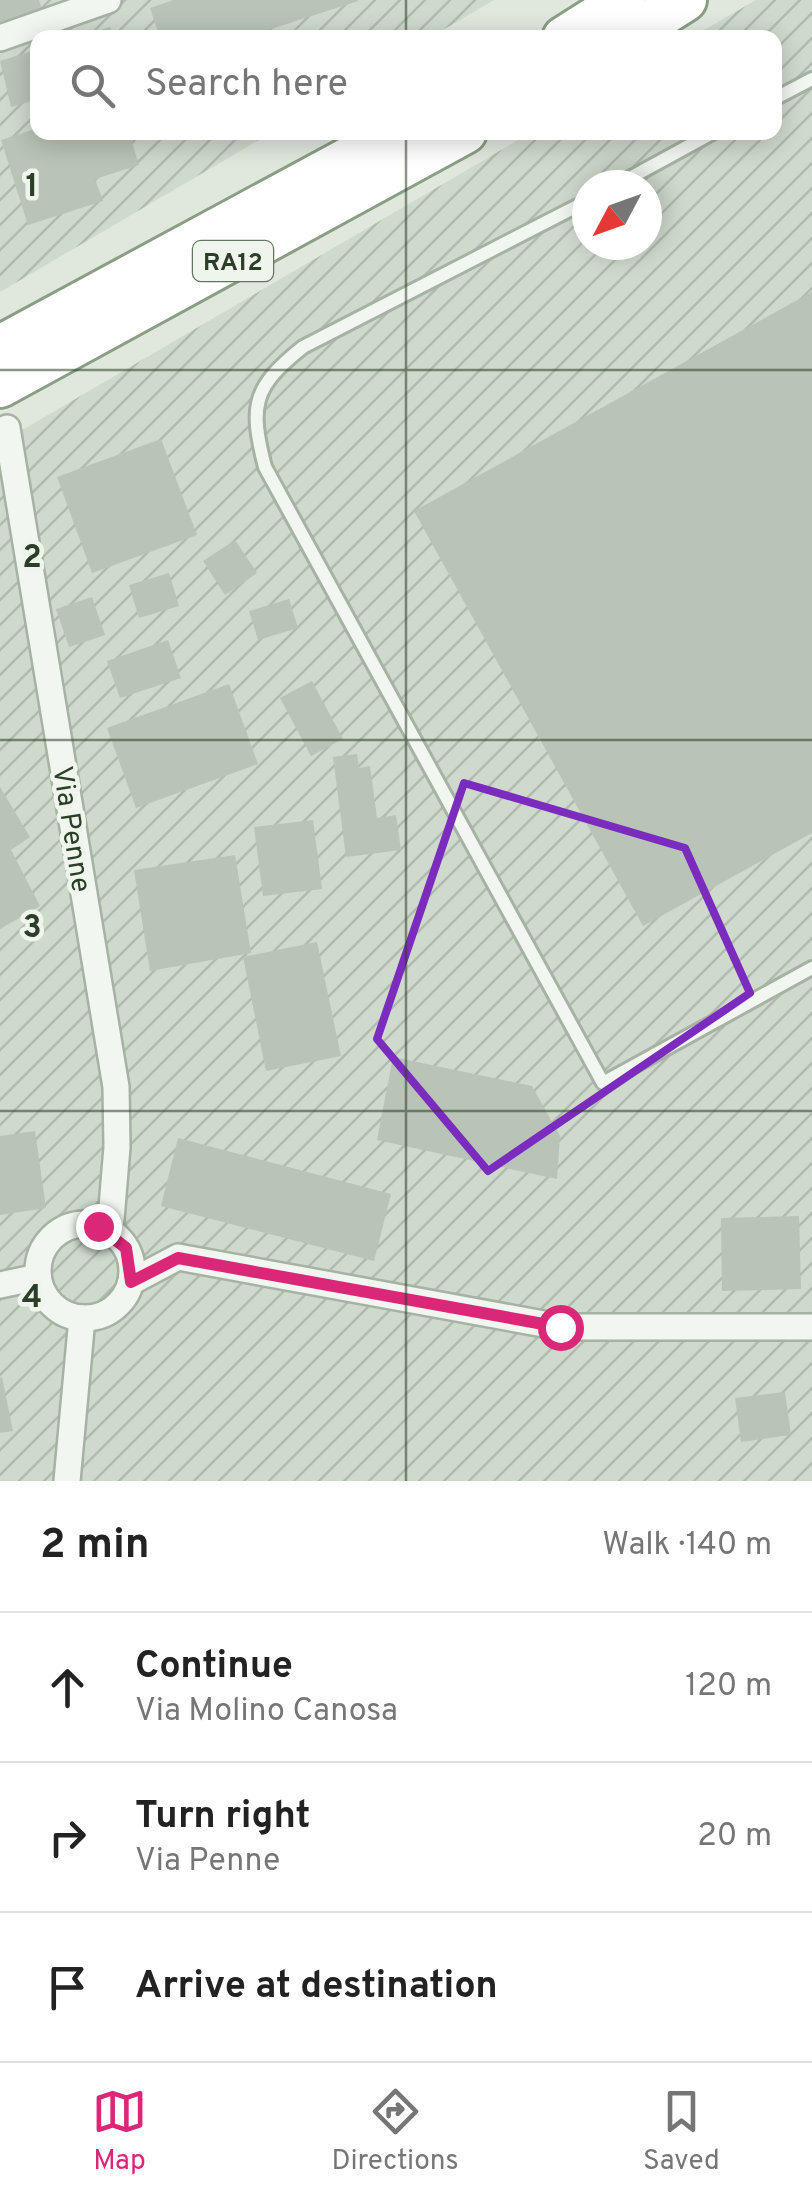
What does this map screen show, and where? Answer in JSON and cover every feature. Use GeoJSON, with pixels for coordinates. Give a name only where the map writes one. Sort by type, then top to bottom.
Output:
{"type":"FeatureCollection","features":[{"type":"Feature","properties":{"kind":"highway"},"geometry":{"type":"LineString","coordinates":[[577,30],[624,0]]}},
{"type":"Feature","properties":{"kind":"highway"},"geometry":{"type":"LineString","coordinates":[[637,30],[684,0]]}},
{"type":"Feature","properties":{"kind":"highway","name":"RA12"},"geometry":{"type":"LineString","coordinates":[[0,348],[383,140]]}},
{"type":"Feature","properties":{"kind":"highway","name":"RA12"},"geometry":{"type":"LineString","coordinates":[[0,386],[450,140]]}},
{"type":"Feature","properties":{"kind":"street"},"geometry":{"type":"LineString","coordinates":[[0,38],[108,0]]}},
{"type":"Feature","properties":{"kind":"street","name":"Via Penne"},"geometry":{"type":"LineString","coordinates":[[6,428],[116,1088],[118,1148],[110,1231]]}},
{"type":"Feature","properties":{"kind":"street"},"geometry":{"type":"LineString","coordinates":[[131,1282],[131,1259],[110,1231],[84,1224],[60,1231],[42,1251],[38,1277],[53,1305],[82,1318],[113,1309],[131,1282],[178,1258],[560,1327],[812,1328]]}},
{"type":"Feature","properties":{"kind":"street"},"geometry":{"type":"LineString","coordinates":[[0,1284],[38,1277]]}},
{"type":"Feature","properties":{"kind":"street"},"geometry":{"type":"LineString","coordinates":[[67,1481],[82,1318]]}},
{"type":"Feature","properties":{"kind":"lane"},"geometry":{"type":"LineString","coordinates":[[782,96],[812,79]]}},
{"type":"Feature","properties":{"kind":"lane"},"geometry":{"type":"LineString","coordinates":[[644,170],[699,140]]}},
{"type":"Feature","properties":{"kind":"lane"},"geometry":{"type":"LineString","coordinates":[[572,208],[303,347],[266,376],[254,424],[265,467],[603,1083],[812,968]]}},
{"type":"Feature","properties":{"kind":"highlighted area"},"geometry":{"type":"Polygon","coordinates":[[[464,783],[685,848],[750,993],[488,1171],[377,1039],[464,783]]]}},
{"type":"Feature","properties":{"kind":"shaded area"},"geometry":{"type":"Polygon","coordinates":[[[0,0],[494,0],[443,30],[30,30],[30,140],[259,140],[0,292],[0,0]]]}},
{"type":"Feature","properties":{"kind":"shaded area"},"geometry":{"type":"Polygon","coordinates":[[[756,0],[812,0],[812,1481],[0,1481],[0,443],[518,140],[782,140],[782,30],[704,30],[756,0]]]}},
{"type":"Feature","properties":{"kind":"building"},"geometry":{"type":"Polygon","coordinates":[[[0,0],[39,0],[43,13],[0,24],[0,0]]]}},
{"type":"Feature","properties":{"kind":"building"},"geometry":{"type":"Polygon","coordinates":[[[174,0],[358,1],[268,30],[157,30],[150,8],[174,0]]]}},
{"type":"Feature","properties":{"kind":"building"},"geometry":{"type":"Polygon","coordinates":[[[30,52],[30,101],[11,107],[0,61],[30,52]]]}},
{"type":"Feature","properties":{"kind":"building"},"geometry":{"type":"Polygon","coordinates":[[[30,131],[30,140],[131,140],[139,165],[95,179],[103,201],[28,225],[1,140],[30,131]]]}},
{"type":"Feature","properties":{"kind":"building"},"geometry":{"type":"Polygon","coordinates":[[[812,292],[812,833],[643,926],[414,511],[812,292]]]}},
{"type":"Feature","properties":{"kind":"building"},"geometry":{"type":"Polygon","coordinates":[[[161,439],[197,535],[92,573],[57,477],[161,439]]]}},
{"type":"Feature","properties":{"kind":"building"},"geometry":{"type":"Polygon","coordinates":[[[235,540],[257,573],[225,595],[203,561],[235,540]]]}},
{"type":"Feature","properties":{"kind":"building"},"geometry":{"type":"Polygon","coordinates":[[[169,573],[179,606],[139,618],[129,585],[169,573]]]}},
{"type":"Feature","properties":{"kind":"building"},"geometry":{"type":"Polygon","coordinates":[[[92,597],[105,635],[69,647],[56,609],[92,597]]]}},
{"type":"Feature","properties":{"kind":"building"},"geometry":{"type":"Polygon","coordinates":[[[289,599],[298,628],[258,640],[249,611],[289,599]]]}},
{"type":"Feature","properties":{"kind":"building"},"geometry":{"type":"Polygon","coordinates":[[[168,640],[181,678],[120,698],[107,661],[168,640]]]}},
{"type":"Feature","properties":{"kind":"building"},"geometry":{"type":"Polygon","coordinates":[[[312,681],[343,739],[311,756],[280,698],[312,681]]]}},
{"type":"Feature","properties":{"kind":"building"},"geometry":{"type":"Polygon","coordinates":[[[229,684],[258,764],[136,808],[107,728],[229,684]]]}},
{"type":"Feature","properties":{"kind":"building"},"geometry":{"type":"Polygon","coordinates":[[[357,754],[359,768],[370,766],[377,818],[396,815],[401,850],[346,857],[333,757],[357,754]]]}},
{"type":"Feature","properties":{"kind":"building"},"geometry":{"type":"Polygon","coordinates":[[[0,787],[30,837],[11,850],[40,906],[0,929],[0,787]]]}},
{"type":"Feature","properties":{"kind":"building"},"geometry":{"type":"Polygon","coordinates":[[[313,820],[322,889],[263,896],[254,827],[313,820]]]}},
{"type":"Feature","properties":{"kind":"building"},"geometry":{"type":"Polygon","coordinates":[[[235,855],[251,953],[150,971],[134,870],[235,855]]]}},
{"type":"Feature","properties":{"kind":"building"},"geometry":{"type":"Polygon","coordinates":[[[317,942],[341,1056],[266,1071],[243,957],[317,942]]]}},
{"type":"Feature","properties":{"kind":"building"},"geometry":{"type":"Polygon","coordinates":[[[393,1057],[532,1086],[560,1136],[557,1179],[377,1140],[393,1057]]]}},
{"type":"Feature","properties":{"kind":"building"},"geometry":{"type":"Polygon","coordinates":[[[35,1131],[46,1208],[0,1215],[0,1136],[35,1131]]]}},
{"type":"Feature","properties":{"kind":"building"},"geometry":{"type":"Polygon","coordinates":[[[178,1138],[391,1194],[374,1261],[161,1206],[178,1138]]]}},
{"type":"Feature","properties":{"kind":"building"},"geometry":{"type":"Polygon","coordinates":[[[799,1216],[801,1289],[722,1291],[721,1218],[799,1216]]]}},
{"type":"Feature","properties":{"kind":"building"},"geometry":{"type":"Polygon","coordinates":[[[0,1378],[13,1431],[0,1433],[0,1378]]]}},
{"type":"Feature","properties":{"kind":"building"},"geometry":{"type":"Polygon","coordinates":[[[785,1392],[791,1435],[741,1442],[735,1398],[785,1392]]]}},
{"type":"Feature","properties":{"kind":"route"},"geometry":{"type":"LineString","coordinates":[[98,1226],[119,1238],[126,1248],[131,1259],[131,1282],[178,1258],[560,1327]]}}]}
